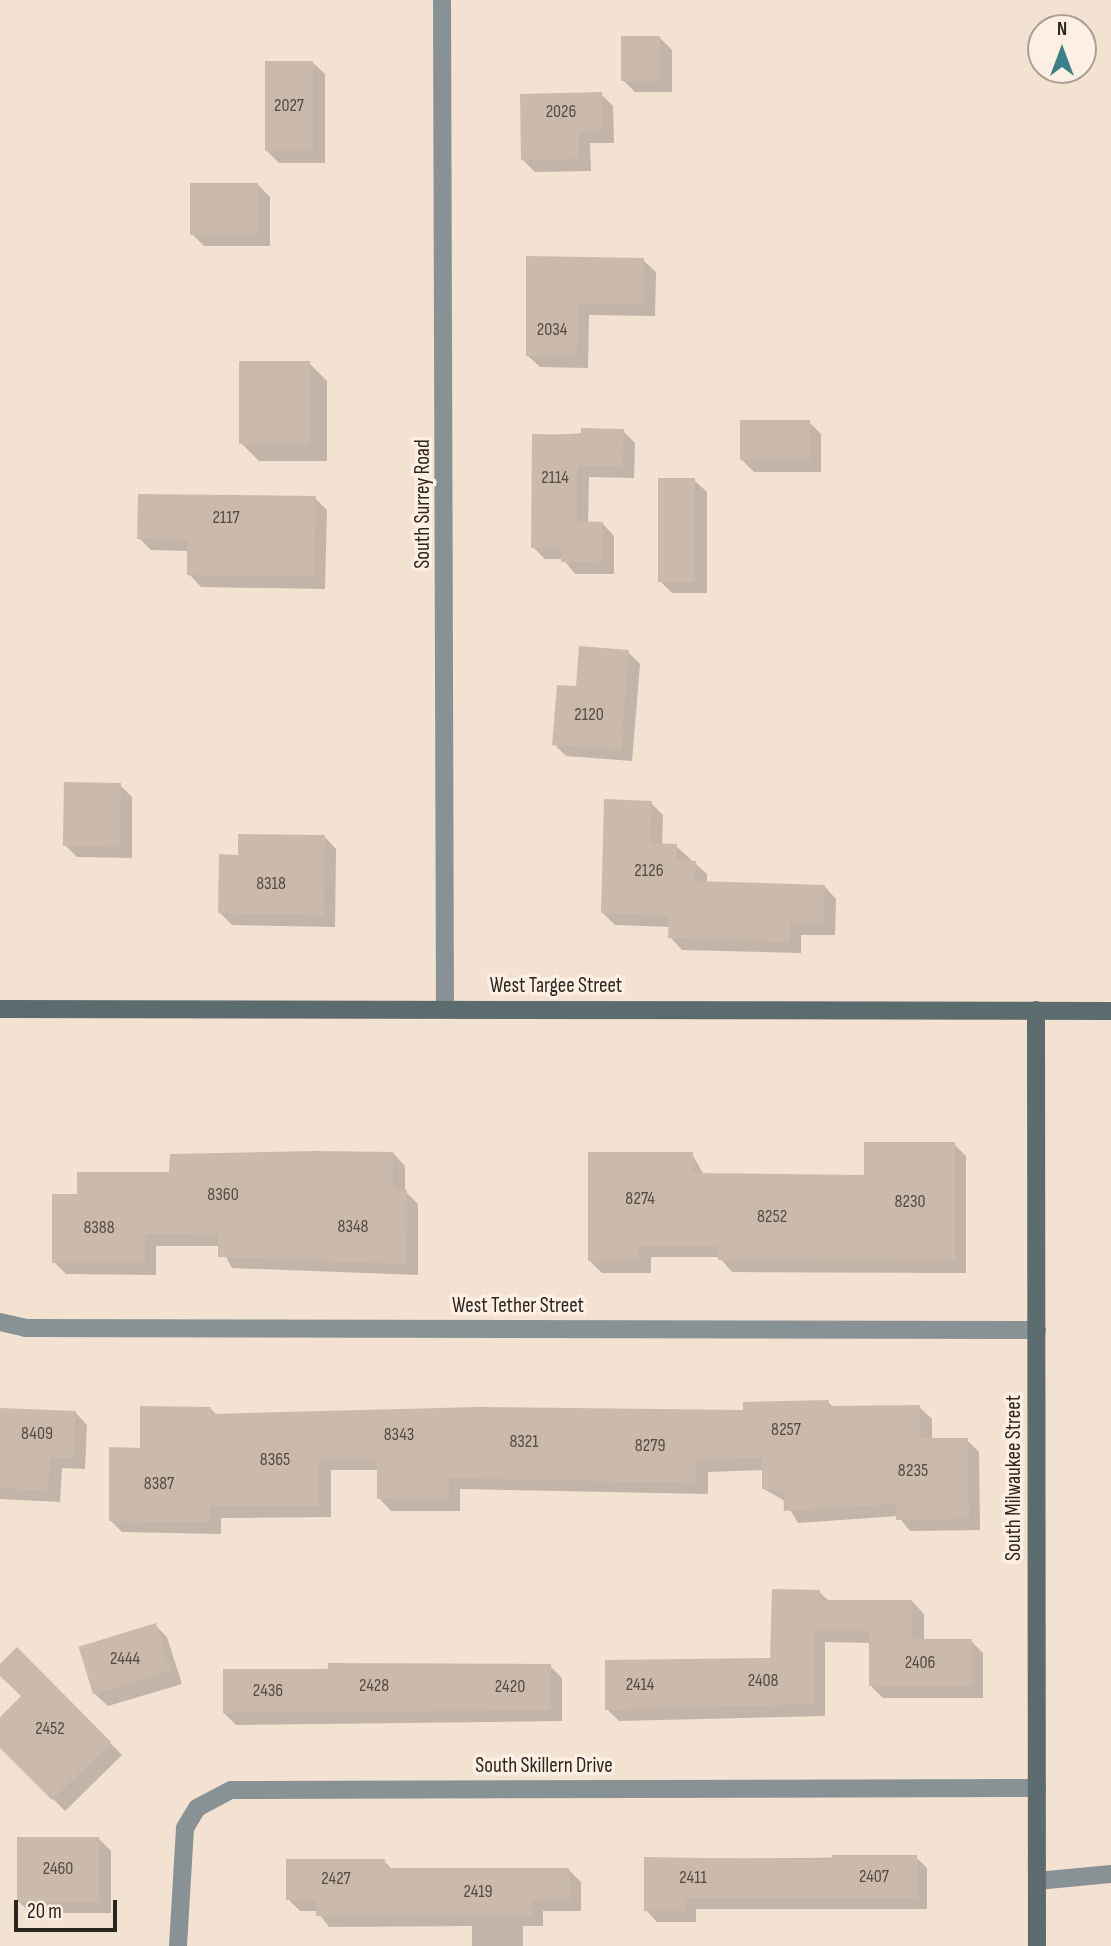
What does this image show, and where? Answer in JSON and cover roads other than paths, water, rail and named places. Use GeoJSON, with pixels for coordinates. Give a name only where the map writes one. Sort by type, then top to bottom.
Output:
{"type":"FeatureCollection","features":[{"type":"Feature","properties":{"kind":"street","name":"South Surrey Road"},"geometry":{"type":"LineString","coordinates":[[442,0],[446,1008]]}},
{"type":"Feature","properties":{"kind":"street","name":"West Targee Street"},"geometry":{"type":"LineString","coordinates":[[0,1009],[1111,1011]]}},
{"type":"Feature","properties":{"kind":"street","name":"South Milwaukee Street"},"geometry":{"type":"LineString","coordinates":[[1036,1010],[1038,1946]]}},
{"type":"Feature","properties":{"kind":"street","name":"West Tether Street"},"geometry":{"type":"LineString","coordinates":[[0,1322],[26,1328],[1037,1330]]}},
{"type":"Feature","properties":{"kind":"street","name":"South Skillern Drive"},"geometry":{"type":"LineString","coordinates":[[178,1946],[185,1828],[197,1808],[231,1790],[1038,1787]]}},
{"type":"Feature","properties":{"kind":"street"},"geometry":{"type":"LineString","coordinates":[[1038,1881],[1111,1874]]}}]}
